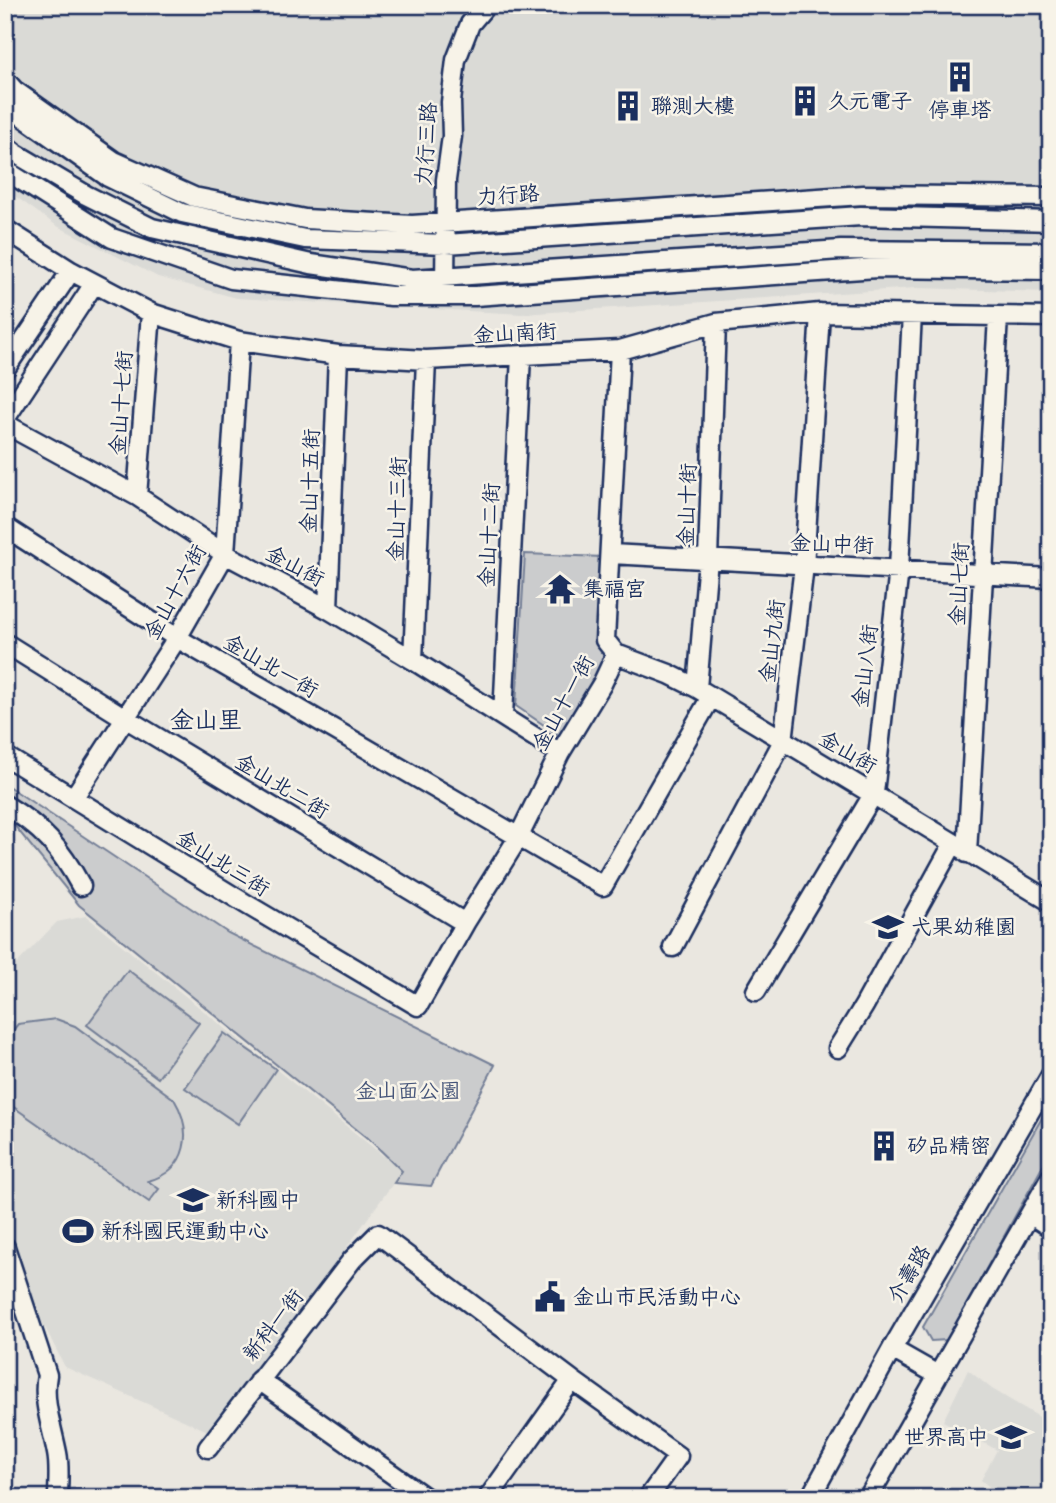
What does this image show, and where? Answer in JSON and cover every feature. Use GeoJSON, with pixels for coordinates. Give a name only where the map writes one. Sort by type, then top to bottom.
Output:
{"type":"FeatureCollection","features":[{"type":"Feature","properties":{"kind":"street","name":"力行三路"},"geometry":{"type":"LineString","coordinates":[[445,286],[446,180],[452,136],[451,102],[456,60],[470,23],[486,5]]}},
{"type":"Feature","properties":{"kind":"street","name":"力行路"},"geometry":{"type":"LineString","coordinates":[[5,80],[14,90],[114,161],[194,197],[305,219],[412,225],[863,195],[1051,197]]}},
{"type":"Feature","properties":{"kind":"street"},"geometry":{"type":"LineString","coordinates":[[5,104],[108,177],[182,213],[305,239],[446,243],[840,217],[1051,221]]}},
{"type":"Feature","properties":{"kind":"street"},"geometry":{"type":"LineString","coordinates":[[5,145],[86,195],[152,228],[311,264],[412,279],[475,296],[877,268],[1051,270]]}},
{"type":"Feature","properties":{"kind":"street"},"geometry":{"type":"LineString","coordinates":[[5,170],[112,238],[231,279],[391,296],[445,286],[841,250],[1051,252]]}},
{"type":"Feature","properties":{"kind":"street","name":"金山南街"},"geometry":{"type":"LineString","coordinates":[[5,229],[71,271],[151,313],[239,341],[338,355],[426,360],[620,350],[716,323],[820,313],[1051,317]]}},
{"type":"Feature","properties":{"kind":"street"},"geometry":{"type":"LineString","coordinates":[[5,369],[71,271]]}},
{"type":"Feature","properties":{"kind":"street"},"geometry":{"type":"LineString","coordinates":[[5,422],[94,284]]}},
{"type":"Feature","properties":{"kind":"street","name":"金山十七街"},"geometry":{"type":"LineString","coordinates":[[137,496],[151,313]]}},
{"type":"Feature","properties":{"kind":"street","name":"金山九街"},"geometry":{"type":"LineString","coordinates":[[673,947],[783,741],[804,566],[820,313]]}},
{"type":"Feature","properties":{"kind":"street","name":"金山八街"},"geometry":{"type":"LineString","coordinates":[[756,991],[874,793],[899,569],[912,314]]}},
{"type":"Feature","properties":{"kind":"street","name":"金山七街"},"geometry":{"type":"LineString","coordinates":[[838,1048],[960,848],[983,573],[998,317]]}},
{"type":"Feature","properties":{"kind":"street","name":"金山十街"},"geometry":{"type":"LineString","coordinates":[[603,886],[704,692],[716,323]]}},
{"type":"Feature","properties":{"kind":"street","name":"金山十六街"},"geometry":{"type":"LineString","coordinates":[[74,797],[177,638],[225,554],[239,341]]}},
{"type":"Feature","properties":{"kind":"street","name":"金山十一街"},"geometry":{"type":"LineString","coordinates":[[418,1006],[518,838],[560,753],[602,684],[616,654],[605,640],[620,350]]}},
{"type":"Feature","properties":{"kind":"street","name":"金山十五街"},"geometry":{"type":"LineString","coordinates":[[328,609],[338,355]]}},
{"type":"Feature","properties":{"kind":"street","name":"金山十二街"},"geometry":{"type":"LineString","coordinates":[[503,716],[521,356]]}},
{"type":"Feature","properties":{"kind":"street","name":"金山十三街"},"geometry":{"type":"LineString","coordinates":[[414,660],[426,360]]}},
{"type":"Feature","properties":{"kind":"street","name":"金山街"},"geometry":{"type":"LineString","coordinates":[[5,422],[137,496],[225,554],[328,609],[414,660],[560,753]]}},
{"type":"Feature","properties":{"kind":"street","name":"金山北一街"},"geometry":{"type":"LineString","coordinates":[[5,527],[177,638],[603,886]]}},
{"type":"Feature","properties":{"kind":"street","name":"金山中街"},"geometry":{"type":"LineString","coordinates":[[611,554],[1051,578]]}},
{"type":"Feature","properties":{"kind":"street","name":"金山北二街"},"geometry":{"type":"LineString","coordinates":[[5,643],[125,719],[465,923]]}},
{"type":"Feature","properties":{"kind":"street","name":"金山街"},"geometry":{"type":"LineString","coordinates":[[616,654],[669,674],[704,692],[1051,902]]}},
{"type":"Feature","properties":{"kind":"street","name":"金山北三街"},"geometry":{"type":"LineString","coordinates":[[5,756],[418,1006]]}},
{"type":"Feature","properties":{"kind":"street"},"geometry":{"type":"LineString","coordinates":[[5,805],[28,819],[63,854],[81,886]]}},
{"type":"Feature","properties":{"kind":"street","name":"介壽路"},"geometry":{"type":"LineString","coordinates":[[810,1498],[892,1349],[1051,1075]]}},
{"type":"Feature","properties":{"kind":"street"},"geometry":{"type":"LineString","coordinates":[[868,1498],[936,1374],[1051,1177]]}},
{"type":"Feature","properties":{"kind":"street"},"geometry":{"type":"LineString","coordinates":[[1030,1214],[1051,1228]]}},
{"type":"Feature","properties":{"kind":"street","name":"新科一街"},"geometry":{"type":"LineString","coordinates":[[208,1448],[360,1250],[377,1234],[572,1380]]}},
{"type":"Feature","properties":{"kind":"street"},"geometry":{"type":"LineString","coordinates":[[5,1247],[47,1375],[45,1387],[51,1432],[58,1455],[58,1498]]}},
{"type":"Feature","properties":{"kind":"street"},"geometry":{"type":"LineString","coordinates":[[892,1349],[936,1374]]}},
{"type":"Feature","properties":{"kind":"street"},"geometry":{"type":"LineString","coordinates":[[259,1380],[426,1498]]}},
{"type":"Feature","properties":{"kind":"street"},"geometry":{"type":"LineString","coordinates":[[488,1498],[572,1380],[678,1456],[648,1498]]}},
{"type":"Feature","properties":{"kind":"shaded area"},"geometry":{"type":"Polygon","coordinates":[[[5,5],[1051,5],[1051,292],[916,288],[521,314],[237,298],[158,277],[57,226],[5,189],[5,5]]]}},
{"type":"Feature","properties":{"kind":"shaded area","name":"新科國中"},"geometry":{"type":"Polygon","coordinates":[[[86,916],[402,1171],[212,1433],[65,1367],[20,1278],[5,1228],[5,976],[57,922],[86,916]]]}},
{"type":"Feature","properties":{"kind":"shaded area","name":"世界高中"},"geometry":{"type":"Polygon","coordinates":[[[968,1370],[992,1389],[1051,1424],[1051,1498],[1003,1498],[981,1480],[997,1450],[943,1421],[968,1370]]]}},
{"type":"Feature","properties":{"kind":"green space"},"geometry":{"type":"Polygon","coordinates":[[[525,554],[603,557],[603,662],[560,736],[516,706],[525,554]]]}},
{"type":"Feature","properties":{"kind":"green space","name":"金山面公園"},"geometry":{"type":"Polygon","coordinates":[[[5,784],[228,933],[495,1065],[431,1186],[394,1183],[402,1171],[372,1142],[79,905],[5,814],[5,784]]]}},
{"type":"Feature","properties":{"kind":"green space"},"geometry":{"type":"Polygon","coordinates":[[[128,970],[199,1023],[158,1078],[87,1025],[128,970]]]}},
{"type":"Feature","properties":{"kind":"green space"},"geometry":{"type":"Polygon","coordinates":[[[56,1019],[75,1026],[174,1099],[184,1124],[184,1148],[172,1168],[162,1176],[148,1181],[159,1189],[149,1202],[5,1101],[5,1044],[8,1036],[18,1024],[56,1019]]]}},
{"type":"Feature","properties":{"kind":"green space"},"geometry":{"type":"Polygon","coordinates":[[[224,1033],[276,1069],[238,1124],[185,1088],[224,1033]]]}},
{"type":"Feature","properties":{"kind":"green space"},"geometry":{"type":"Polygon","coordinates":[[[1051,1102],[1051,1151],[947,1340],[931,1341],[923,1327],[1051,1102]]]}},
{"type":"Feature","properties":{"kind":"place","name":"停車塔"},"geometry":{"type":"Point","coordinates":[960,77]}},
{"type":"Feature","properties":{"kind":"place","name":"久元電子"},"geometry":{"type":"Point","coordinates":[805,101]}},
{"type":"Feature","properties":{"kind":"place","name":"聯測大樓"},"geometry":{"type":"Point","coordinates":[628,106]}},
{"type":"Feature","properties":{"kind":"place","name":"集福宮"},"geometry":{"type":"Point","coordinates":[560,589]}},
{"type":"Feature","properties":{"kind":"place","name":"弋果幼稚園"},"geometry":{"type":"Point","coordinates":[888,927]}},
{"type":"Feature","properties":{"kind":"place","name":"矽品精密"},"geometry":{"type":"Point","coordinates":[884,1146]}},
{"type":"Feature","properties":{"kind":"place","name":"新科國中"},"geometry":{"type":"Point","coordinates":[193,1200]}},
{"type":"Feature","properties":{"kind":"place","name":"新科國民運動中心"},"geometry":{"type":"Point","coordinates":[78,1231]}},
{"type":"Feature","properties":{"kind":"place","name":"金山市民活動中心"},"geometry":{"type":"Point","coordinates":[550,1297]}},
{"type":"Feature","properties":{"kind":"place","name":"世界高中"},"geometry":{"type":"Point","coordinates":[1011,1437]}},
{"type":"Feature","properties":{"kind":"district","name":"金山里"},"geometry":{"type":"Point","coordinates":[206,720]}}]}
